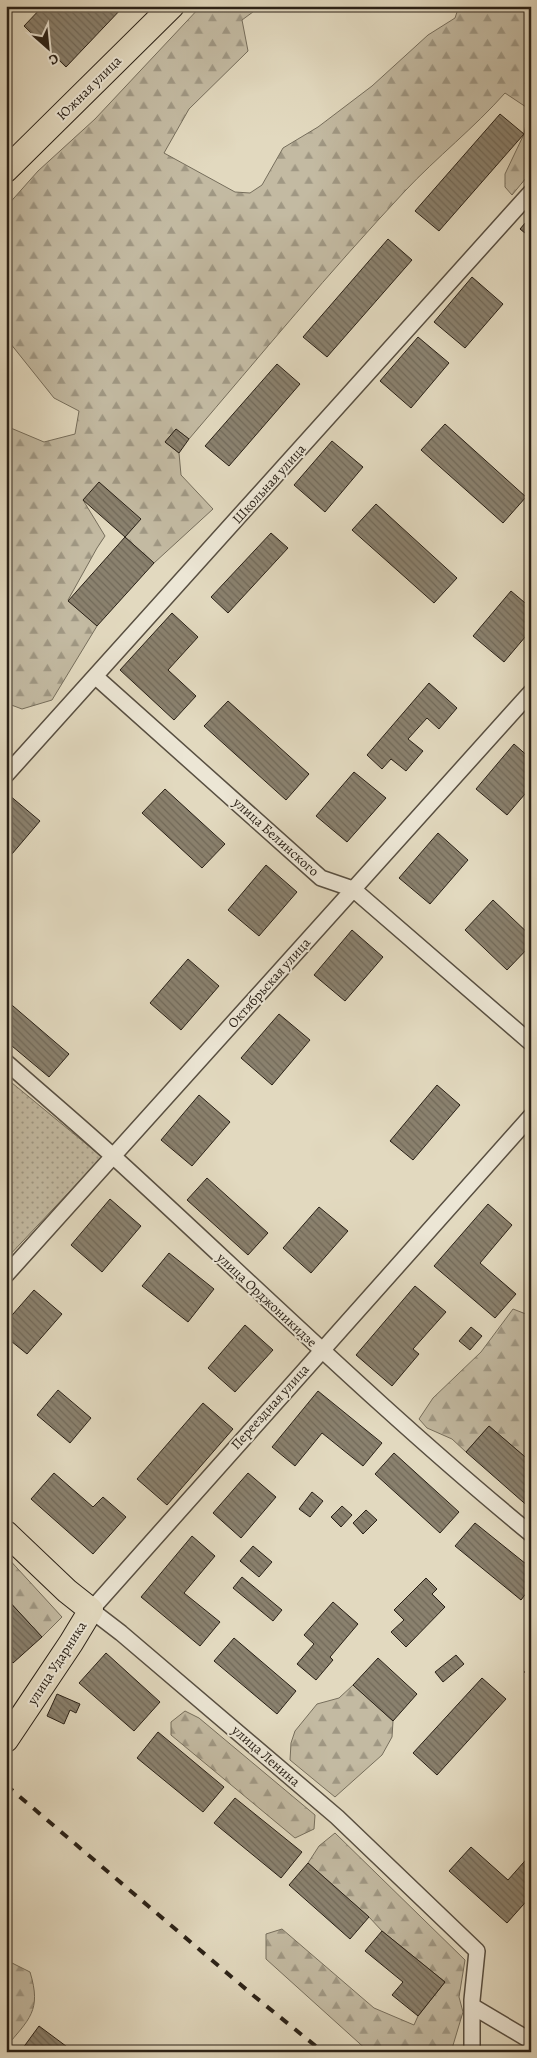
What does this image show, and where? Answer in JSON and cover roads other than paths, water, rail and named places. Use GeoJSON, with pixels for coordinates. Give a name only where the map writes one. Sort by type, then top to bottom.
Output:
{"type":"FeatureCollection","features":[{"type":"Feature","properties":{"kind":"main road","name":"Южная улица"},"geometry":{"type":"LineString","coordinates":[[6,170],[172,6]]}},
{"type":"Feature","properties":{"kind":"main road","name":"улица Ленина"},"geometry":{"type":"LineString","coordinates":[[6,1533],[67,1591],[90,1610]]}},
{"type":"Feature","properties":{"kind":"main road","name":"улица Ударника"},"geometry":{"type":"LineString","coordinates":[[6,1740],[71,1643],[90,1610]]}},
{"type":"Feature","properties":{"kind":"street","name":"Школьная улица"},"geometry":{"type":"LineString","coordinates":[[6,775],[531,192]]}},
{"type":"Feature","properties":{"kind":"street","name":"улица Белинского"},"geometry":{"type":"LineString","coordinates":[[96,677],[321,878],[353,889],[531,1043]]}},
{"type":"Feature","properties":{"kind":"street","name":"Октябрьская улица"},"geometry":{"type":"LineString","coordinates":[[6,1275],[531,692]]}},
{"type":"Feature","properties":{"kind":"street","name":"улица Орджоникидзе"},"geometry":{"type":"LineString","coordinates":[[6,1062],[113,1156],[321,1350],[490,1501],[531,1534]]}},
{"type":"Feature","properties":{"kind":"street","name":"Переездная улица"},"geometry":{"type":"LineString","coordinates":[[90,1610],[531,1116]]}},
{"type":"Feature","properties":{"kind":"street","name":"улица Ленина"},"geometry":{"type":"LineString","coordinates":[[90,1610],[129,1639],[337,1817],[477,1951],[472,2006],[472,2052]]}},
{"type":"Feature","properties":{"kind":"street"},"geometry":{"type":"LineString","coordinates":[[472,2006],[531,2040]]}},
{"type":"Feature","properties":{"kind":"railway"},"geometry":{"type":"LineString","coordinates":[[6,1785],[254,1996],[323,2052]]}}]}
